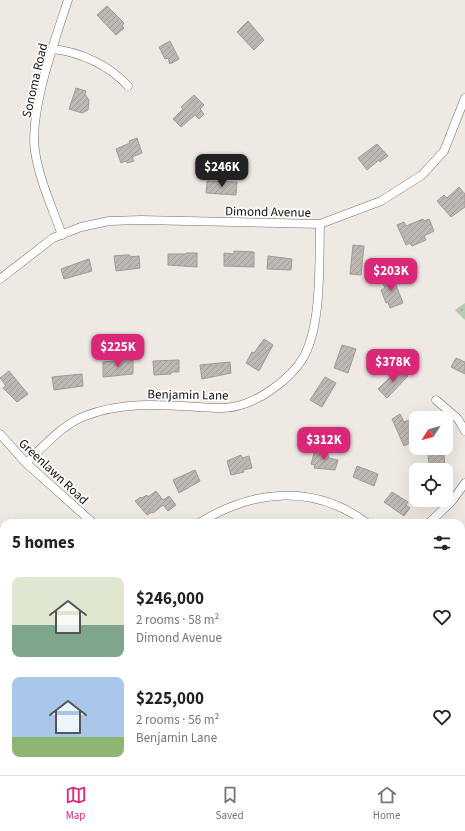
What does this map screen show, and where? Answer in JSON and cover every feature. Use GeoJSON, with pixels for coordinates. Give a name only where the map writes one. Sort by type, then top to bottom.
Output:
{"type":"FeatureCollection","features":[{"type":"Feature","properties":{"kind":"street","name":"Sonoma Road"},"geometry":{"type":"LineString","coordinates":[[62,235],[38,166],[35,149],[35,127],[39,98],[68,0]]}},
{"type":"Feature","properties":{"kind":"street"},"geometry":{"type":"LineString","coordinates":[[53,49],[84,56],[111,72],[128,86]]}},
{"type":"Feature","properties":{"kind":"street","name":"Dimond Avenue"},"geometry":{"type":"LineString","coordinates":[[0,279],[53,238],[81,227],[109,221],[141,220],[320,224],[381,201],[422,175],[444,151],[463,111],[465,98]]}},
{"type":"Feature","properties":{"kind":"street","name":"Benjamin Lane"},"geometry":{"type":"LineString","coordinates":[[26,463],[49,441],[74,421],[85,416],[117,407],[143,404],[166,404],[219,408],[235,407],[264,395],[286,379],[295,370],[310,342],[314,325],[319,267],[320,224]]}},
{"type":"Feature","properties":{"kind":"street"},"geometry":{"type":"LineString","coordinates":[[436,400],[458,419],[465,431]]}},
{"type":"Feature","properties":{"kind":"street","name":"Greenlawn Road"},"geometry":{"type":"LineString","coordinates":[[0,434],[26,463],[89,519]]}},
{"type":"Feature","properties":{"kind":"street"},"geometry":{"type":"LineString","coordinates":[[433,519],[452,501],[465,483]]}},
{"type":"Feature","properties":{"kind":"street"},"geometry":{"type":"LineString","coordinates":[[207,519],[231,506],[270,496],[289,496],[327,502],[345,509],[361,519]]}},
{"type":"Feature","properties":{"kind":"green space"},"geometry":{"type":"Polygon","coordinates":[[[465,303],[465,320],[455,310],[465,303]]]}},
{"type":"Feature","properties":{"kind":"building"},"geometry":{"type":"Polygon","coordinates":[[[107,6],[124,23],[122,26],[124,28],[116,35],[97,15],[107,6]]]}},
{"type":"Feature","properties":{"kind":"building"},"geometry":{"type":"Polygon","coordinates":[[[248,21],[264,40],[254,50],[237,32],[248,21]]]}},
{"type":"Feature","properties":{"kind":"building"},"geometry":{"type":"Polygon","coordinates":[[[170,41],[179,59],[170,64],[168,58],[165,59],[159,47],[170,41]]]}},
{"type":"Feature","properties":{"kind":"building"},"geometry":{"type":"Polygon","coordinates":[[[76,88],[86,91],[85,94],[89,100],[88,110],[82,113],[69,109],[76,88]]]}},
{"type":"Feature","properties":{"kind":"building"},"geometry":{"type":"Polygon","coordinates":[[[194,95],[204,105],[200,109],[204,114],[199,119],[195,115],[181,127],[173,119],[183,109],[181,107],[194,95]]]}},
{"type":"Feature","properties":{"kind":"building"},"geometry":{"type":"Polygon","coordinates":[[[137,138],[142,153],[132,157],[134,161],[127,163],[126,161],[121,163],[116,149],[137,138]]]}},
{"type":"Feature","properties":{"kind":"building"},"geometry":{"type":"Polygon","coordinates":[[[377,144],[388,156],[380,162],[379,160],[367,170],[358,158],[377,144]]]}},
{"type":"Feature","properties":{"kind":"building"},"geometry":{"type":"Polygon","coordinates":[[[207,181],[237,182],[236,195],[206,193],[207,181]]]}},
{"type":"Feature","properties":{"kind":"building"},"geometry":{"type":"Polygon","coordinates":[[[459,187],[465,194],[465,207],[451,217],[437,201],[444,195],[447,198],[459,187]]]}},
{"type":"Feature","properties":{"kind":"building"},"geometry":{"type":"Polygon","coordinates":[[[423,219],[424,221],[429,219],[434,231],[424,236],[426,240],[412,246],[410,243],[406,245],[397,225],[404,222],[406,226],[423,219]]]}},
{"type":"Feature","properties":{"kind":"building"},"geometry":{"type":"Polygon","coordinates":[[[353,245],[364,246],[361,275],[350,274],[353,245]]]}},
{"type":"Feature","properties":{"kind":"building"},"geometry":{"type":"Polygon","coordinates":[[[234,251],[254,252],[254,267],[224,266],[224,253],[234,254],[234,251]]]}},
{"type":"Feature","properties":{"kind":"building"},"geometry":{"type":"Polygon","coordinates":[[[197,253],[197,267],[168,265],[168,254],[197,253]]]}},
{"type":"Feature","properties":{"kind":"building"},"geometry":{"type":"Polygon","coordinates":[[[130,255],[130,257],[139,256],[140,268],[116,271],[114,256],[130,255]]]}},
{"type":"Feature","properties":{"kind":"building"},"geometry":{"type":"Polygon","coordinates":[[[268,256],[292,259],[291,270],[267,269],[268,256]]]}},
{"type":"Feature","properties":{"kind":"building"},"geometry":{"type":"Polygon","coordinates":[[[89,259],[92,271],[64,279],[61,269],[89,259]]]}},
{"type":"Feature","properties":{"kind":"building"},"geometry":{"type":"Polygon","coordinates":[[[392,275],[403,303],[390,308],[388,302],[386,303],[381,290],[385,288],[381,279],[392,275]]]}},
{"type":"Feature","properties":{"kind":"building"},"geometry":{"type":"Polygon","coordinates":[[[264,339],[273,345],[259,371],[246,363],[252,352],[254,353],[264,339]]]}},
{"type":"Feature","properties":{"kind":"building"},"geometry":{"type":"Polygon","coordinates":[[[342,345],[356,349],[348,373],[334,368],[342,345]]]}},
{"type":"Feature","properties":{"kind":"building"},"geometry":{"type":"Polygon","coordinates":[[[123,358],[133,358],[133,374],[103,377],[103,362],[123,360],[123,358]]]}},
{"type":"Feature","properties":{"kind":"building"},"geometry":{"type":"Polygon","coordinates":[[[456,358],[465,362],[465,374],[451,367],[456,358]]]}},
{"type":"Feature","properties":{"kind":"building"},"geometry":{"type":"Polygon","coordinates":[[[179,360],[179,372],[154,375],[153,361],[179,360]]]}},
{"type":"Feature","properties":{"kind":"building"},"geometry":{"type":"Polygon","coordinates":[[[230,362],[231,373],[202,379],[200,365],[230,362]]]}},
{"type":"Feature","properties":{"kind":"building"},"geometry":{"type":"Polygon","coordinates":[[[400,368],[408,376],[387,398],[378,389],[400,368]]]}},
{"type":"Feature","properties":{"kind":"building"},"geometry":{"type":"Polygon","coordinates":[[[9,371],[28,394],[17,402],[3,388],[6,386],[0,378],[9,371]]]}},
{"type":"Feature","properties":{"kind":"building"},"geometry":{"type":"Polygon","coordinates":[[[82,374],[83,386],[54,390],[52,377],[82,374]]]}},
{"type":"Feature","properties":{"kind":"building"},"geometry":{"type":"Polygon","coordinates":[[[325,377],[336,383],[322,407],[310,400],[325,377]]]}},
{"type":"Feature","properties":{"kind":"building"},"geometry":{"type":"Polygon","coordinates":[[[400,414],[404,422],[409,420],[409,444],[404,446],[392,419],[400,414]]]}},
{"type":"Feature","properties":{"kind":"building"},"geometry":{"type":"Polygon","coordinates":[[[315,450],[327,453],[329,458],[338,460],[335,470],[314,468],[315,465],[311,464],[315,450]]]}},
{"type":"Feature","properties":{"kind":"building"},"geometry":{"type":"Polygon","coordinates":[[[241,455],[242,458],[249,456],[252,468],[243,470],[244,472],[231,475],[227,461],[241,455]]]}},
{"type":"Feature","properties":{"kind":"building"},"geometry":{"type":"Polygon","coordinates":[[[428,455],[444,455],[445,463],[429,463],[428,455]]]}},
{"type":"Feature","properties":{"kind":"building"},"geometry":{"type":"Polygon","coordinates":[[[357,466],[378,474],[374,486],[353,477],[357,466]]]}},
{"type":"Feature","properties":{"kind":"building"},"geometry":{"type":"Polygon","coordinates":[[[195,470],[200,481],[179,493],[173,480],[195,470]]]}},
{"type":"Feature","properties":{"kind":"building"},"geometry":{"type":"Polygon","coordinates":[[[156,491],[163,500],[169,496],[176,505],[168,511],[163,505],[153,513],[152,512],[147,515],[135,501],[147,495],[148,497],[156,491]]]}},
{"type":"Feature","properties":{"kind":"building"},"geometry":{"type":"Polygon","coordinates":[[[392,492],[408,502],[406,505],[410,508],[404,516],[384,502],[392,492]]]}}]}
